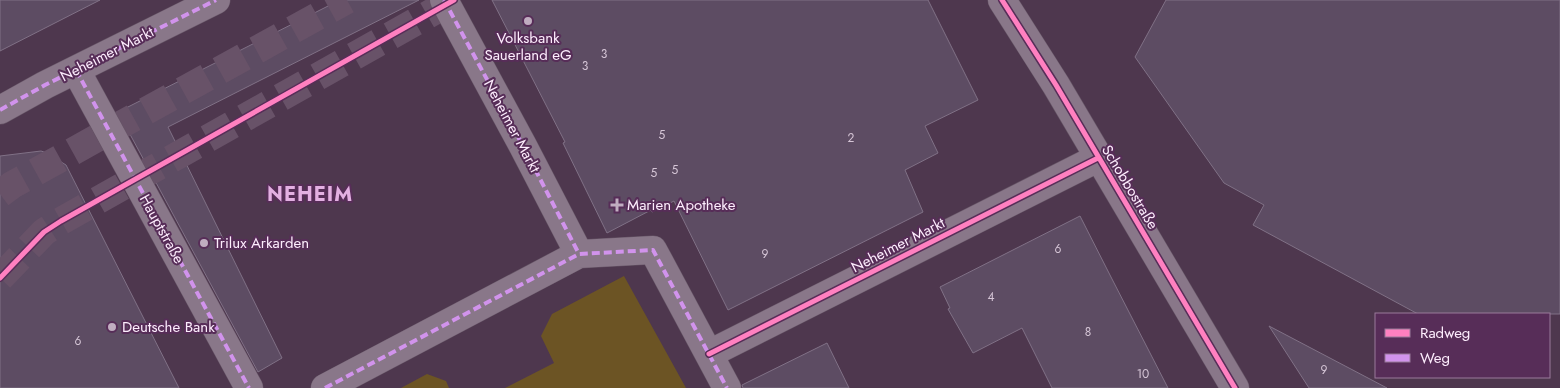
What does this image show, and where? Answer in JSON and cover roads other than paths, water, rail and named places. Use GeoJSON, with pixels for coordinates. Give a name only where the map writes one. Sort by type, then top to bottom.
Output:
{"type":"FeatureCollection","features":[{"type":"Feature","properties":{"kind":"street","name":"Neheimer Markt"},"geometry":{"type":"LineString","coordinates":[[0,110],[216,0]]}},
{"type":"Feature","properties":{"kind":"street","name":"Neheimer Markt"},"geometry":{"type":"LineString","coordinates":[[444,0],[579,254]]}},
{"type":"Feature","properties":{"kind":"street","name":"Schobbostraße"},"geometry":{"type":"LineString","coordinates":[[1002,0],[1056,85],[1235,388]]}},
{"type":"Feature","properties":{"kind":"street","name":"Hauptstraße"},"geometry":{"type":"LineString","coordinates":[[76,70],[249,388]]}},
{"type":"Feature","properties":{"kind":"street","name":"Neheimer Markt"},"geometry":{"type":"LineString","coordinates":[[709,354],[1098,158]]}},
{"type":"Feature","properties":{"kind":"street"},"geometry":{"type":"LineString","coordinates":[[325,388],[579,254],[653,250],[727,388]]}},
{"type":"Feature","properties":{"kind":"tunnel"},"geometry":{"type":"LineString","coordinates":[[0,194],[12,185],[347,0]]}},
{"type":"Feature","properties":{"kind":"tunnel"},"geometry":{"type":"LineString","coordinates":[[0,278],[44,232],[61,221],[454,0]]}},
{"type":"Feature","properties":{"kind":"place","name":"Volksbank Sauerland eG"},"geometry":{"type":"Point","coordinates":[528,21]}},
{"type":"Feature","properties":{"kind":"place","name":"Marien Apotheke"},"geometry":{"type":"Point","coordinates":[617,205]}},
{"type":"Feature","properties":{"kind":"place","name":"Trilux Arkarden"},"geometry":{"type":"Point","coordinates":[204,243]}},
{"type":"Feature","properties":{"kind":"place","name":"Deutsche Bank"},"geometry":{"type":"Point","coordinates":[112,327]}},
{"type":"Feature","properties":{"kind":"district","name":"NEHEIM"},"geometry":{"type":"Point","coordinates":[310,194]}}]}
